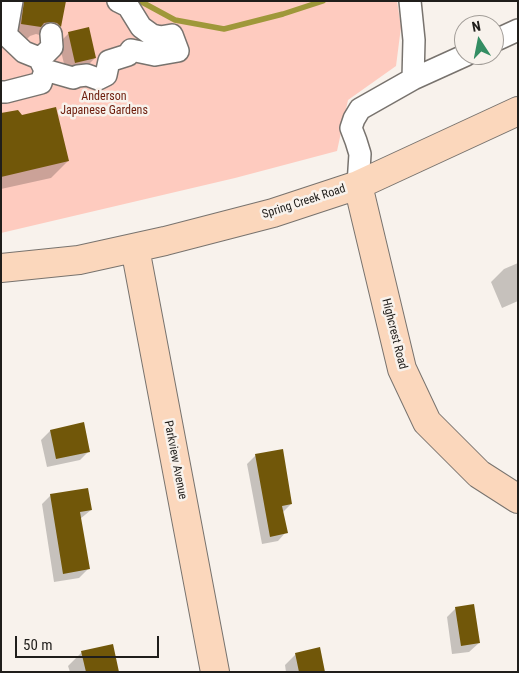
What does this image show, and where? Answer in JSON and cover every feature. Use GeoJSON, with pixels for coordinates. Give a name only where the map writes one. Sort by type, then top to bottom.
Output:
{"type":"FeatureCollection","features":[{"type":"Feature","properties":{"kind":"street"},"geometry":{"type":"LineString","coordinates":[[12,1],[6,35],[24,52],[42,64],[73,78],[87,76],[98,79],[106,75],[109,61],[128,55],[131,50],[155,55],[178,51],[172,35],[160,38],[152,35],[141,27],[128,6],[118,1]]}},
{"type":"Feature","properties":{"kind":"street"},"geometry":{"type":"LineString","coordinates":[[410,1],[414,40],[413,79]]}},
{"type":"Feature","properties":{"kind":"street"},"geometry":{"type":"LineString","coordinates":[[504,37],[518,30]]}},
{"type":"Feature","properties":{"kind":"street"},"geometry":{"type":"LineString","coordinates":[[1,92],[41,83],[42,64],[46,53],[52,47],[51,34]]}},
{"type":"Feature","properties":{"kind":"street"},"geometry":{"type":"LineString","coordinates":[[358,185],[360,154],[351,128],[360,109],[413,79],[454,60]]}},
{"type":"Feature","properties":{"kind":"street","name":"Spring Creek Road"},"geometry":{"type":"LineString","coordinates":[[1,268],[79,260],[135,248],[273,213],[358,185],[518,112]]}},
{"type":"Feature","properties":{"kind":"street","name":"Highcrest Road"},"geometry":{"type":"LineString","coordinates":[[358,185],[402,369],[427,422],[479,474],[518,499]]}},
{"type":"Feature","properties":{"kind":"street","name":"Parkview Avenue"},"geometry":{"type":"LineString","coordinates":[[135,248],[215,672]]}},
{"type":"Feature","properties":{"kind":"street","name":"Spring Creek Road"},"geometry":{"type":"LineString","coordinates":[[1,287],[79,260]]}},
{"type":"Feature","properties":{"kind":"green space","name":"Anderson Japanese Gardens"},"geometry":{"type":"Polygon","coordinates":[[[1,1],[397,1],[401,27],[396,66],[348,100],[337,151],[235,178],[1,233],[1,1]]]}},
{"type":"Feature","properties":{"kind":"building"},"geometry":{"type":"Polygon","coordinates":[[[24,1],[66,1],[61,27],[57,23],[51,22],[44,23],[41,27],[21,24],[24,1]]]}},
{"type":"Feature","properties":{"kind":"building"},"geometry":{"type":"Polygon","coordinates":[[[89,27],[96,58],[75,63],[68,32],[89,27]]]}},
{"type":"Feature","properties":{"kind":"building"},"geometry":{"type":"Polygon","coordinates":[[[56,107],[69,161],[1,177],[1,113],[18,110],[22,115],[56,107]]]}},
{"type":"Feature","properties":{"kind":"building"},"geometry":{"type":"Polygon","coordinates":[[[84,422],[90,452],[56,459],[50,430],[84,422]]]}},
{"type":"Feature","properties":{"kind":"building"},"geometry":{"type":"Polygon","coordinates":[[[283,449],[292,504],[282,506],[288,533],[270,537],[255,454],[283,449]]]}},
{"type":"Feature","properties":{"kind":"building"},"geometry":{"type":"Polygon","coordinates":[[[88,488],[92,510],[80,512],[90,569],[63,574],[50,494],[88,488]]]}},
{"type":"Feature","properties":{"kind":"building"},"geometry":{"type":"Polygon","coordinates":[[[474,604],[480,643],[461,646],[455,607],[474,604]]]}},
{"type":"Feature","properties":{"kind":"building"},"geometry":{"type":"Polygon","coordinates":[[[113,644],[119,672],[86,672],[81,651],[113,644]]]}},
{"type":"Feature","properties":{"kind":"building"},"geometry":{"type":"Polygon","coordinates":[[[320,647],[325,672],[299,672],[295,653],[320,647]]]}},
{"type":"Feature","properties":{"kind":"waterway"},"geometry":{"type":"LineString","coordinates":[[140,1],[175,20],[224,29],[283,14],[323,1]]}}]}
